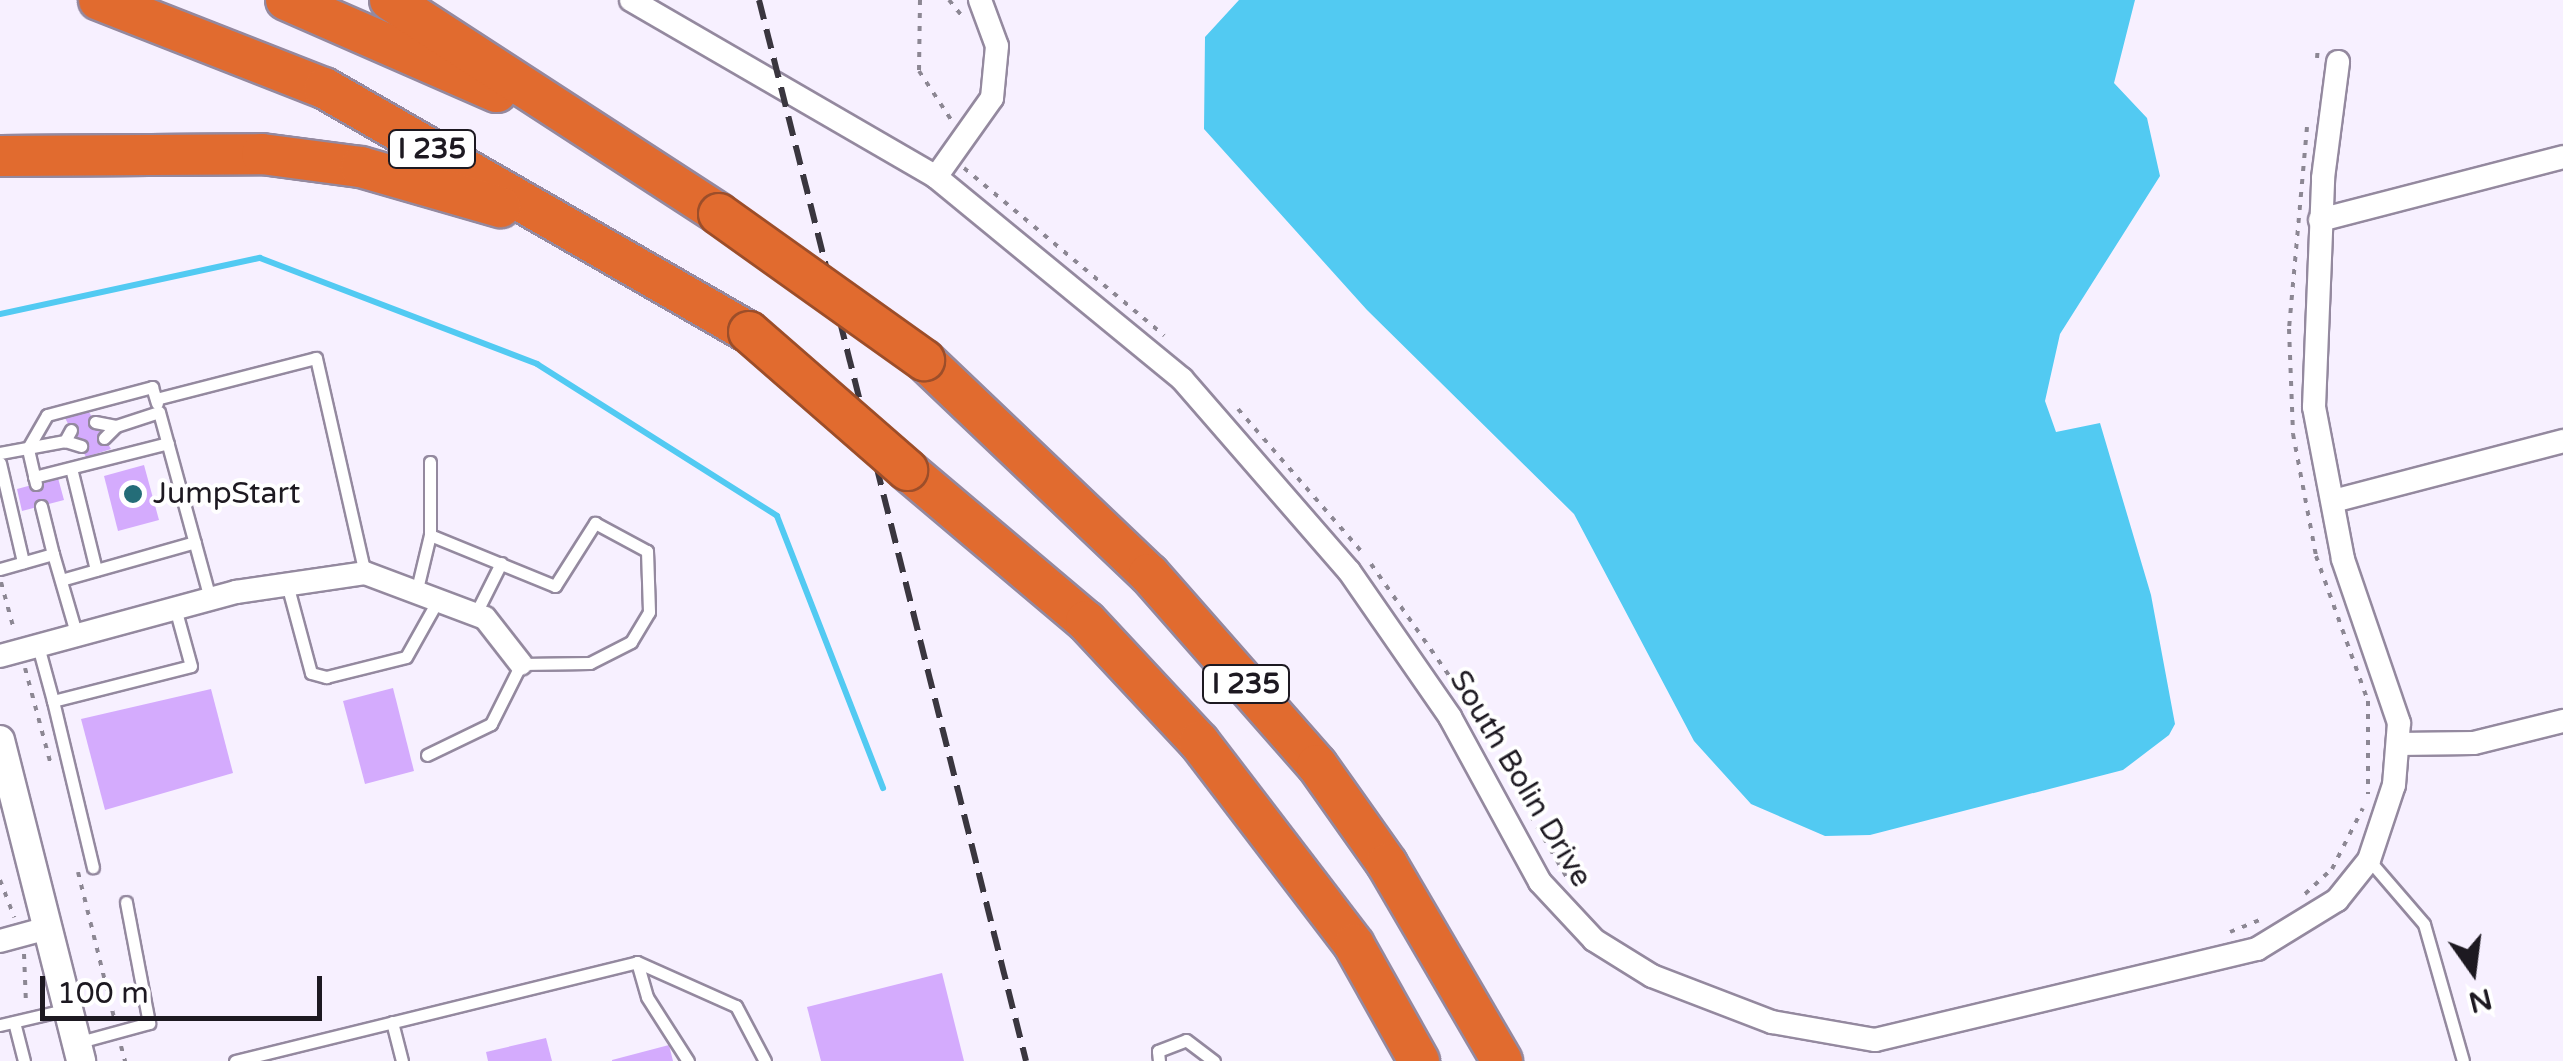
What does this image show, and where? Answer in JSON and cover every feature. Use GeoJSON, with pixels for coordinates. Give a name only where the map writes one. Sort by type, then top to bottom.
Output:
{"type":"FeatureCollection","features":[{"type":"Feature","properties":{"kind":"highway","name":"I 235"},"geometry":{"type":"LineString","coordinates":[[99,0],[324,88],[748,332],[1086,620],[1199,742],[1354,945],[1419,1061]]}},
{"type":"Feature","properties":{"kind":"highway","name":"I 235"},"geometry":{"type":"LineString","coordinates":[[286,0],[614,147],[719,214],[924,360],[1148,574],[1316,766],[1388,864],[1502,1061]]}},
{"type":"Feature","properties":{"kind":"highway"},"geometry":{"type":"LineString","coordinates":[[390,0],[614,147]]}},
{"type":"Feature","properties":{"kind":"highway"},"geometry":{"type":"LineString","coordinates":[[0,156],[316,160],[572,228]]}},
{"type":"Feature","properties":{"kind":"street","name":"South Bolin Drive"},"geometry":{"type":"LineString","coordinates":[[630,0],[782,91],[944,168],[1071,279],[1250,450],[1428,684],[1540,882],[1594,940],[1652,976],[1834,1036],[1917,1036],[2257,949],[2337,900],[2368,860]]}},
{"type":"Feature","properties":{"kind":"street"},"geometry":{"type":"LineString","coordinates":[[944,168],[996,82],[997,46],[980,0]]}},
{"type":"Feature","properties":{"kind":"street"},"geometry":{"type":"LineString","coordinates":[[2327,62],[2314,408],[2342,558],[2394,696],[2398,744],[2368,860]]}},
{"type":"Feature","properties":{"kind":"street"},"geometry":{"type":"LineString","coordinates":[[2320,220],[2563,157]]}},
{"type":"Feature","properties":{"kind":"street"},"geometry":{"type":"LineString","coordinates":[[2332,501],[2563,441]]}},
{"type":"Feature","properties":{"kind":"street"},"geometry":{"type":"LineString","coordinates":[[19,651],[286,581],[365,573],[428,592],[476,613],[506,636],[521,664]]}},
{"type":"Feature","properties":{"kind":"street"},"geometry":{"type":"LineString","coordinates":[[2398,744],[2474,743],[2563,721]]}},
{"type":"Feature","properties":{"kind":"street"},"geometry":{"type":"LineString","coordinates":[[0,740],[23,935],[68,1009],[79,1052]]}},
{"type":"Feature","properties":{"kind":"lane"},"geometry":{"type":"LineString","coordinates":[[104,438],[116,426],[158,406],[316,358],[365,573]]}},
{"type":"Feature","properties":{"kind":"lane"},"geometry":{"type":"LineString","coordinates":[[168,443],[35,480],[28,448],[47,415],[152,387],[158,406],[195,542],[210,599]]}},
{"type":"Feature","properties":{"kind":"lane"},"geometry":{"type":"LineString","coordinates":[[95,422],[116,426]]}},
{"type":"Feature","properties":{"kind":"lane"},"geometry":{"type":"LineString","coordinates":[[0,453],[68,436],[80,446]]}},
{"type":"Feature","properties":{"kind":"lane"},"geometry":{"type":"LineString","coordinates":[[286,581],[311,674],[326,677],[406,657],[428,592],[430,462]]}},
{"type":"Feature","properties":{"kind":"lane"},"geometry":{"type":"LineString","coordinates":[[0,464],[24,562]]}},
{"type":"Feature","properties":{"kind":"lane"},"geometry":{"type":"LineString","coordinates":[[71,468],[96,570]]}},
{"type":"Feature","properties":{"kind":"lane"},"geometry":{"type":"LineString","coordinates":[[41,506],[76,636]]}},
{"type":"Feature","properties":{"kind":"lane"},"geometry":{"type":"LineString","coordinates":[[427,755],[492,724],[521,664],[590,663],[630,642],[649,612],[647,551],[594,522],[555,586],[430,535]]}},
{"type":"Feature","properties":{"kind":"lane"},"geometry":{"type":"LineString","coordinates":[[61,580],[195,542]]}},
{"type":"Feature","properties":{"kind":"lane"},"geometry":{"type":"LineString","coordinates":[[0,569],[53,554]]}},
{"type":"Feature","properties":{"kind":"lane"},"geometry":{"type":"LineString","coordinates":[[476,613],[501,564]]}},
{"type":"Feature","properties":{"kind":"lane"},"geometry":{"type":"LineString","coordinates":[[52,702],[191,666],[175,608]]}},
{"type":"Feature","properties":{"kind":"lane"},"geometry":{"type":"LineString","coordinates":[[19,651],[52,702],[93,867]]}},
{"type":"Feature","properties":{"kind":"lane"},"geometry":{"type":"LineString","coordinates":[[2368,860],[2424,924],[2463,1061]]}},
{"type":"Feature","properties":{"kind":"lane"},"geometry":{"type":"LineString","coordinates":[[79,1052],[118,1033],[149,1024],[126,902]]}},
{"type":"Feature","properties":{"kind":"lane"},"geometry":{"type":"LineString","coordinates":[[638,962],[647,998],[688,1061]]}},
{"type":"Feature","properties":{"kind":"lane"},"geometry":{"type":"LineString","coordinates":[[242,1060],[638,962],[736,1006],[765,1061]]}},
{"type":"Feature","properties":{"kind":"lane"},"geometry":{"type":"LineString","coordinates":[[0,1026],[68,1009]]}},
{"type":"Feature","properties":{"kind":"lane"},"geometry":{"type":"LineString","coordinates":[[14,1022],[24,1061]]}},
{"type":"Feature","properties":{"kind":"lane"},"geometry":{"type":"LineString","coordinates":[[392,1022],[402,1061]]}},
{"type":"Feature","properties":{"kind":"lane"},"geometry":{"type":"LineString","coordinates":[[1159,1061],[1158,1051],[1186,1040],[1214,1061]]}},
{"type":"Feature","properties":{"kind":"path"},"geometry":{"type":"LineString","coordinates":[[920,0],[918,72],[932,102],[954,122]]}},
{"type":"Feature","properties":{"kind":"path"},"geometry":{"type":"LineString","coordinates":[[950,0],[968,26]]}},
{"type":"Feature","properties":{"kind":"path"},"geometry":{"type":"LineString","coordinates":[[2318,46],[2327,62]]}},
{"type":"Feature","properties":{"kind":"path"},"geometry":{"type":"LineString","coordinates":[[2292,905],[2350,840],[2368,795],[2373,725],[2316,556],[2292,434],[2288,329],[2309,110]]}},
{"type":"Feature","properties":{"kind":"path"},"geometry":{"type":"LineString","coordinates":[[961,111],[932,145],[944,168],[1175,346]]}},
{"type":"Feature","properties":{"kind":"path"},"geometry":{"type":"LineString","coordinates":[[1225,396],[1310,484],[1466,703]]}},
{"type":"Feature","properties":{"kind":"path"},"geometry":{"type":"LineString","coordinates":[[0,578],[57,785]]}},
{"type":"Feature","properties":{"kind":"path"},"geometry":{"type":"LineString","coordinates":[[1502,766],[1575,892]]}},
{"type":"Feature","properties":{"kind":"path"},"geometry":{"type":"LineString","coordinates":[[76,862],[125,1061]]}},
{"type":"Feature","properties":{"kind":"path"},"geometry":{"type":"LineString","coordinates":[[0,880],[23,935],[30,1018]]}},
{"type":"Feature","properties":{"kind":"path"},"geometry":{"type":"LineString","coordinates":[[2212,937],[2276,913]]}},
{"type":"Feature","properties":{"kind":"water"},"geometry":{"type":"Polygon","coordinates":[[[1239,0],[2135,0],[2114,83],[2147,118],[2160,176],[2060,334],[2045,401],[2056,432],[2100,423],[2151,595],[2175,724],[2169,735],[2123,770],[1870,835],[1825,836],[1751,804],[1694,741],[1574,514],[1367,310],[1204,129],[1205,37],[1239,0]]]}},
{"type":"Feature","properties":{"kind":"building"},"geometry":{"type":"Polygon","coordinates":[[[89,412],[111,449],[86,457],[65,418],[89,412]]]}},
{"type":"Feature","properties":{"kind":"building"},"geometry":{"type":"Polygon","coordinates":[[[144,465],[159,520],[118,531],[104,476],[144,465]]]}},
{"type":"Feature","properties":{"kind":"building"},"geometry":{"type":"Polygon","coordinates":[[[58,478],[64,500],[22,511],[17,489],[58,478]]]}},
{"type":"Feature","properties":{"kind":"building"},"geometry":{"type":"Polygon","coordinates":[[[393,688],[414,771],[365,784],[343,701],[393,688]]]}},
{"type":"Feature","properties":{"kind":"building"},"geometry":{"type":"Polygon","coordinates":[[[211,689],[233,773],[105,810],[81,719],[211,689]]]}},
{"type":"Feature","properties":{"kind":"building"},"geometry":{"type":"Polygon","coordinates":[[[942,973],[964,1061],[821,1061],[807,1007],[942,973]]]}},
{"type":"Feature","properties":{"kind":"building"},"geometry":{"type":"Polygon","coordinates":[[[546,1038],[552,1061],[488,1061],[486,1052],[546,1038]]]}},
{"type":"Feature","properties":{"kind":"building"},"geometry":{"type":"Polygon","coordinates":[[[669,1045],[673,1061],[612,1061],[612,1060],[669,1045]]]}},
{"type":"Feature","properties":{"kind":"waterway"},"geometry":{"type":"LineString","coordinates":[[0,314],[260,258],[537,364],[777,516],[883,788]]}},
{"type":"Feature","properties":{"kind":"railway"},"geometry":{"type":"LineString","coordinates":[[759,0],[1026,1061]]}},
{"type":"Feature","properties":{"kind":"place","name":"JumpStart"},"geometry":{"type":"Point","coordinates":[133,494]}}]}
